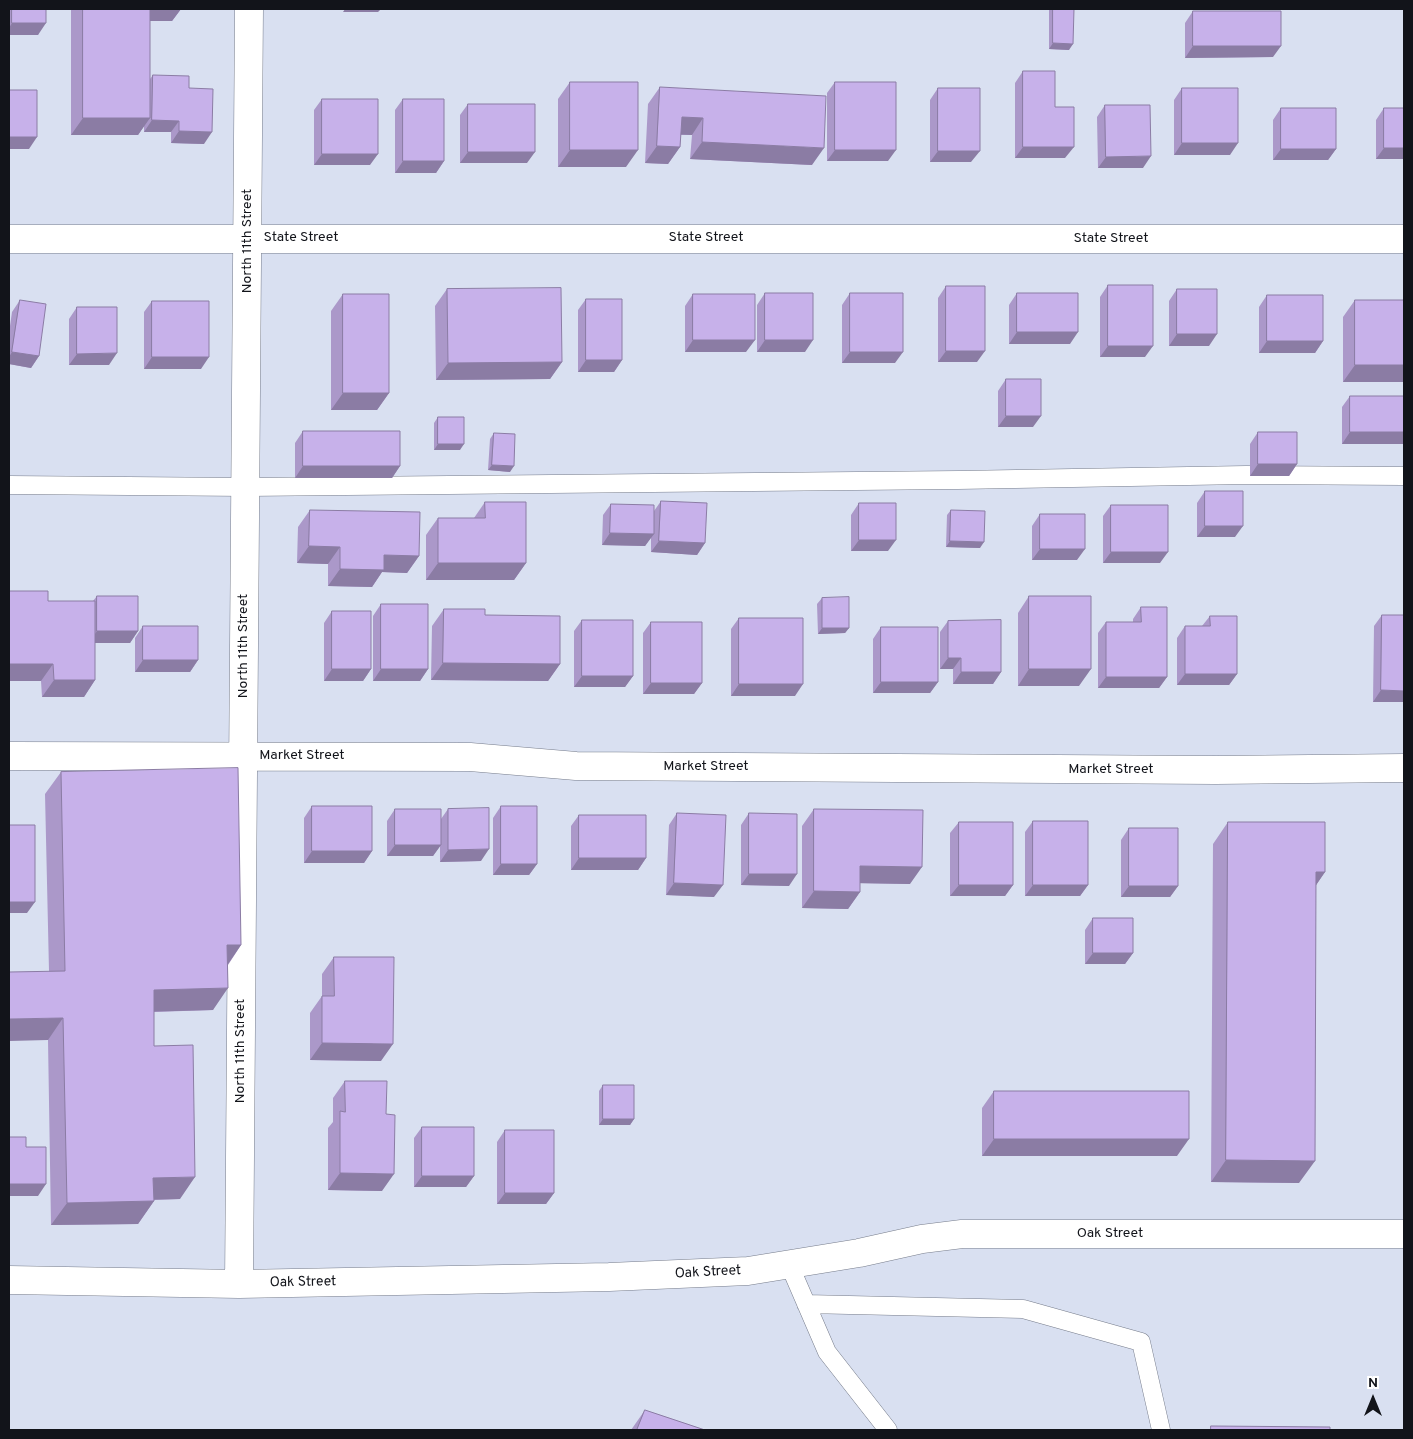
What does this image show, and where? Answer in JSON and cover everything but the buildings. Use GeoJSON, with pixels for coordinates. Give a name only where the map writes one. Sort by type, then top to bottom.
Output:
{"type":"FeatureCollection","features":[{"type":"Feature","properties":{"kind":"street","name":"North 11th Street"},"geometry":{"type":"LineString","coordinates":[[239,1284],[249,9]]}},
{"type":"Feature","properties":{"kind":"street","name":"State Street"},"geometry":{"type":"LineString","coordinates":[[9,239],[1404,239]]}},
{"type":"Feature","properties":{"kind":"street","name":"Market Street"},"geometry":{"type":"LineString","coordinates":[[9,756],[470,757],[586,766],[1216,770],[1404,768]]}},
{"type":"Feature","properties":{"kind":"street","name":"Oak Street"},"geometry":{"type":"LineString","coordinates":[[9,1280],[239,1284],[609,1277],[748,1271],[859,1253],[922,1239],[962,1234],[1404,1234]]}},
{"type":"Feature","properties":{"kind":"lane"},"geometry":{"type":"LineString","coordinates":[[9,485],[246,487],[1246,475],[1404,476]]}},
{"type":"Feature","properties":{"kind":"lane"},"geometry":{"type":"LineString","coordinates":[[789,1264],[827,1352],[888,1430]]}},
{"type":"Feature","properties":{"kind":"lane"},"geometry":{"type":"LineString","coordinates":[[806,1304],[1023,1309],[1141,1342],[1160,1430]]}}]}
